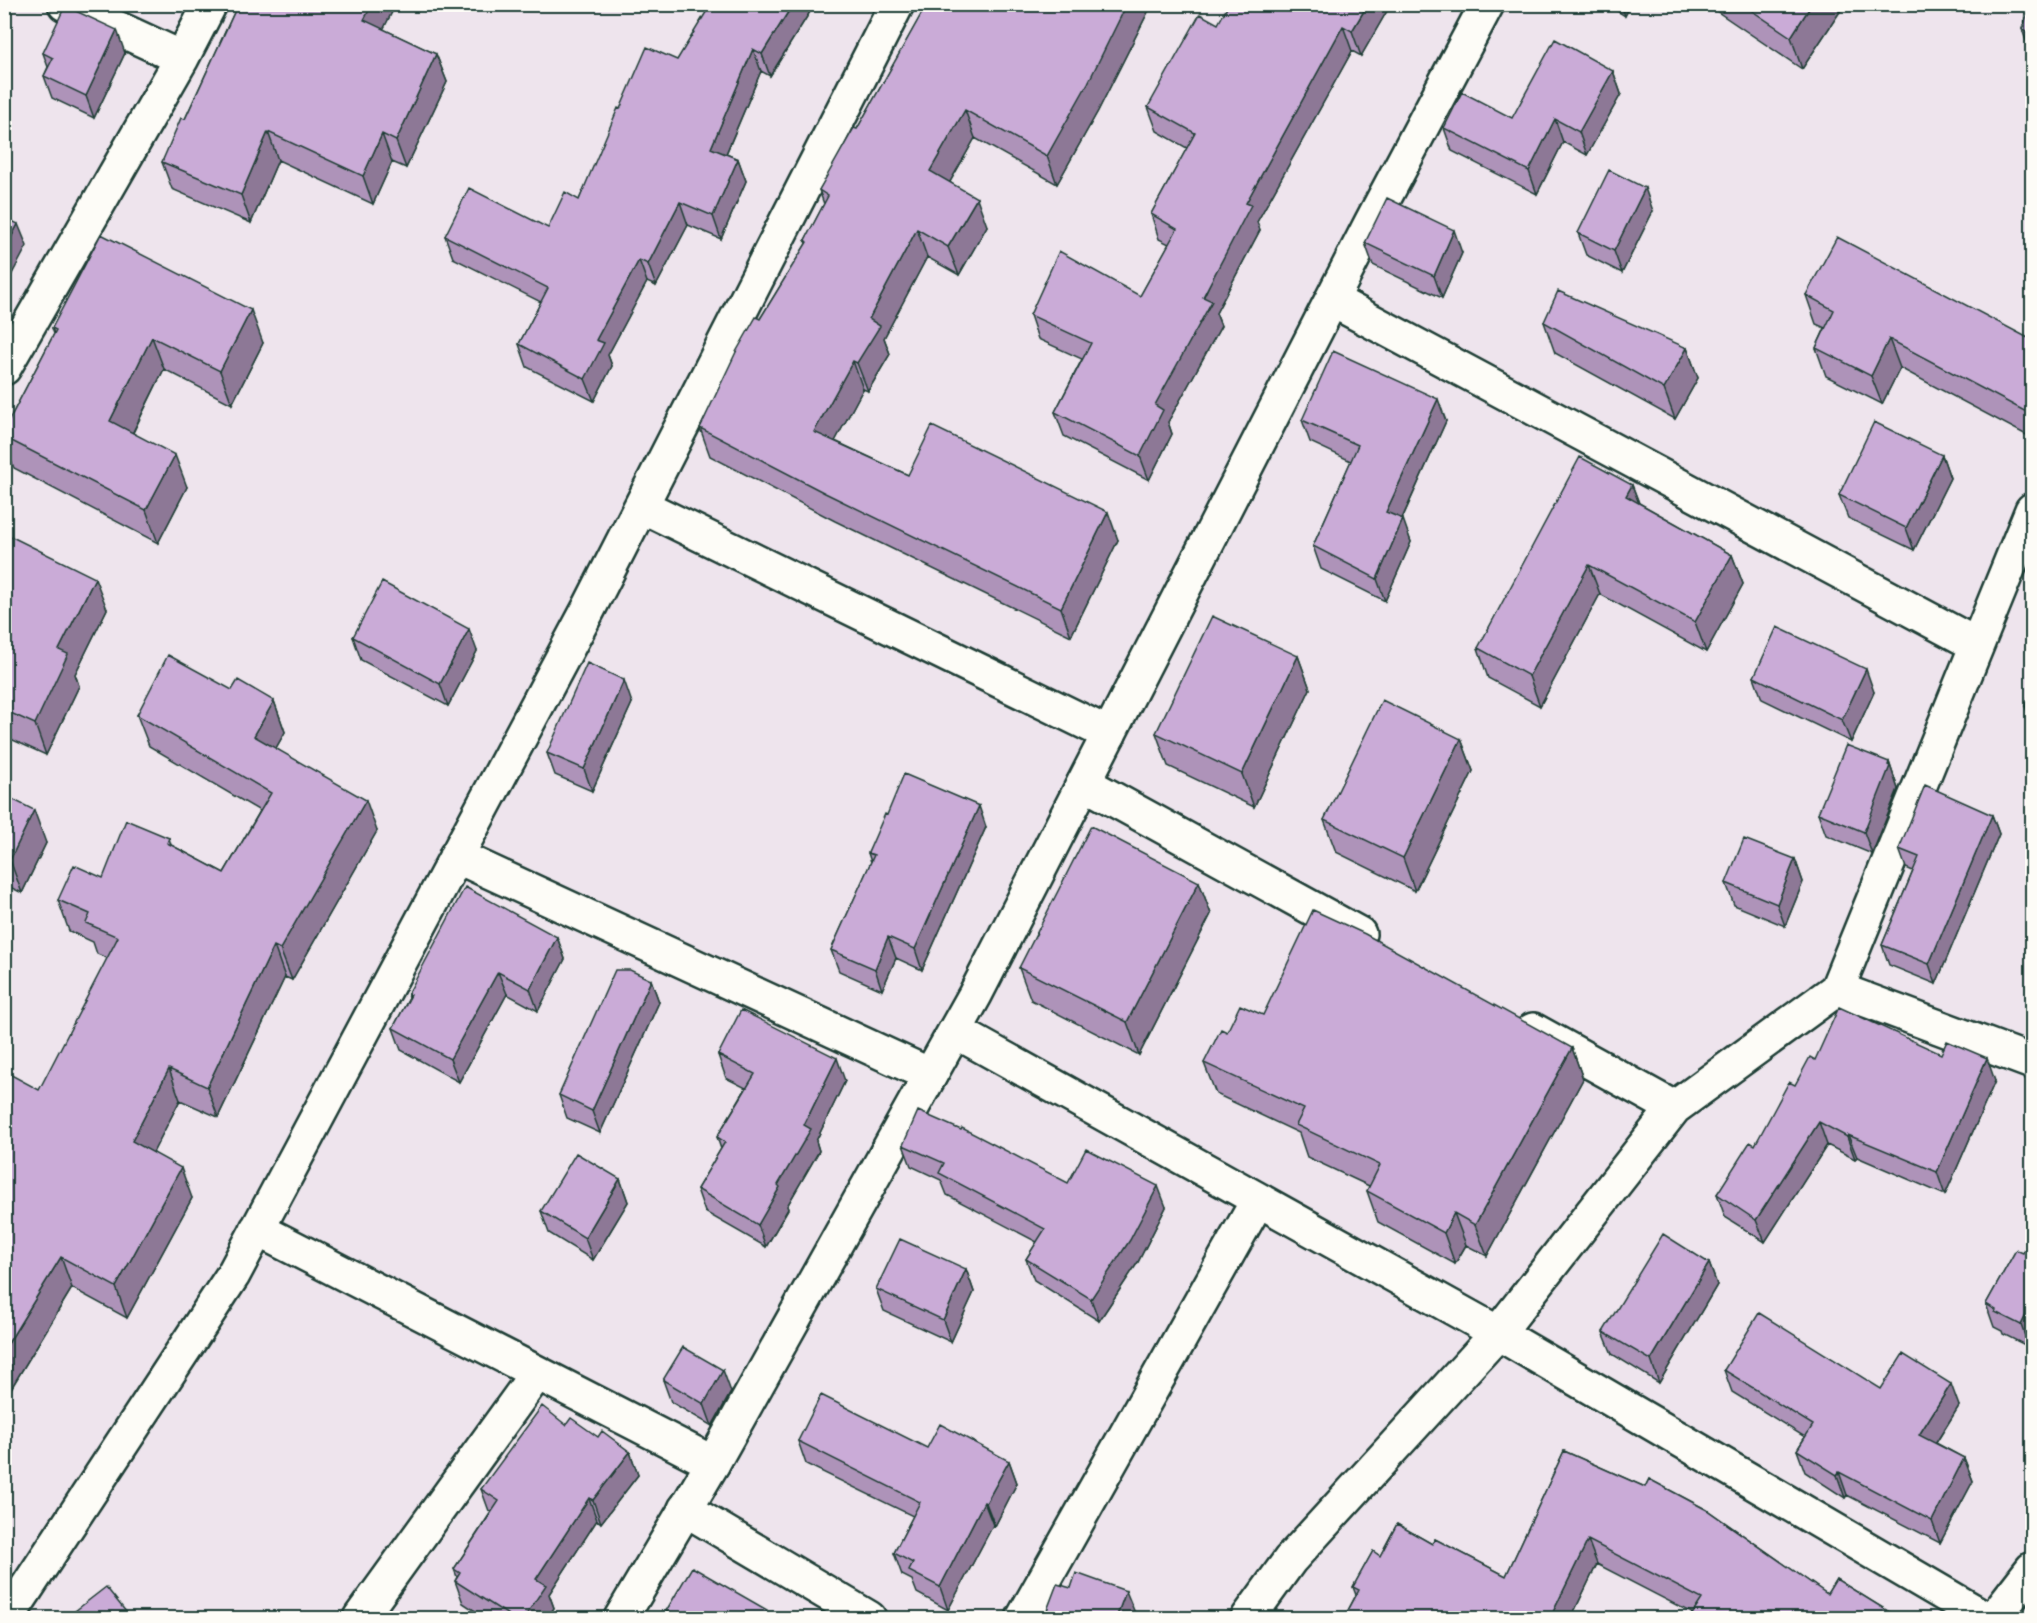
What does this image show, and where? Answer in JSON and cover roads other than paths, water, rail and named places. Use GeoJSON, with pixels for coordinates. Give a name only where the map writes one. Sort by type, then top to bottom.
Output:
{"type":"FeatureCollection","features":[{"type":"Feature","properties":{"kind":"street"},"geometry":{"type":"LineString","coordinates":[[65,4],[182,58]]}},
{"type":"Feature","properties":{"kind":"street"},"geometry":{"type":"LineString","coordinates":[[4,368],[182,58],[210,4]]}},
{"type":"Feature","properties":{"kind":"street"},"geometry":{"type":"LineString","coordinates":[[621,1618],[713,1463],[955,1031],[1487,4]]}},
{"type":"Feature","properties":{"kind":"street"},"geometry":{"type":"LineString","coordinates":[[7,1618],[233,1275],[589,609],[889,8]]}},
{"type":"Feature","properties":{"kind":"street"},"geometry":{"type":"LineString","coordinates":[[1332,300],[1977,645]]}},
{"type":"Feature","properties":{"kind":"street"},"geometry":{"type":"LineString","coordinates":[[642,506],[1109,734]]}},
{"type":"Feature","properties":{"kind":"street"},"geometry":{"type":"LineString","coordinates":[[1248,1618],[1290,1560],[1497,1333],[1674,1108],[1836,989],[2032,510]]}},
{"type":"Feature","properties":{"kind":"street"},"geometry":{"type":"LineString","coordinates":[[1084,783],[1384,948]]}},
{"type":"Feature","properties":{"kind":"street"},"geometry":{"type":"LineString","coordinates":[[456,856],[930,1075]]}},
{"type":"Feature","properties":{"kind":"street"},"geometry":{"type":"LineString","coordinates":[[1836,989],[2032,1062]]}},
{"type":"Feature","properties":{"kind":"street"},"geometry":{"type":"LineString","coordinates":[[1509,1017],[1674,1108]]}},
{"type":"Feature","properties":{"kind":"street"},"geometry":{"type":"LineString","coordinates":[[955,1031],[1497,1333],[1985,1618]]}},
{"type":"Feature","properties":{"kind":"street"},"geometry":{"type":"LineString","coordinates":[[1023,1618],[1258,1200]]}},
{"type":"Feature","properties":{"kind":"street"},"geometry":{"type":"LineString","coordinates":[[257,1229],[713,1463]]}},
{"type":"Feature","properties":{"kind":"street"},"geometry":{"type":"LineString","coordinates":[[360,1618],[537,1373]]}},
{"type":"Feature","properties":{"kind":"street"},"geometry":{"type":"LineString","coordinates":[[685,1509],[868,1618]]}},
{"type":"Feature","properties":{"kind":"street"},"geometry":{"type":"LineString","coordinates":[[1994,1618],[2032,1569]]}}]}
